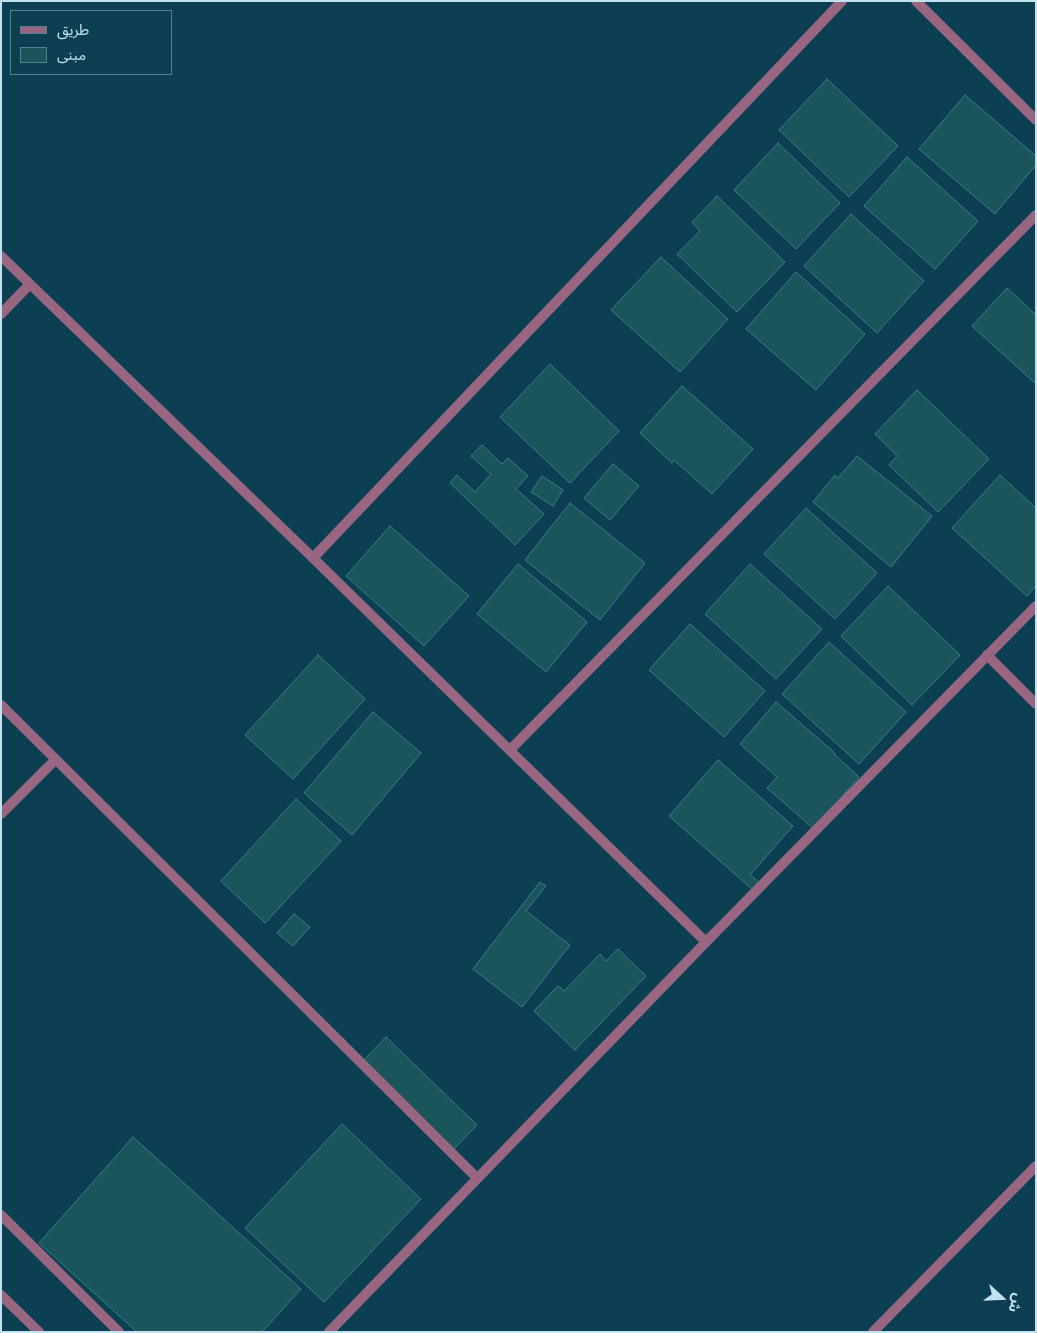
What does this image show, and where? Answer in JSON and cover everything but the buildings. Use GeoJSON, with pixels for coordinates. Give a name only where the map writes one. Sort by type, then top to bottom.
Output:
{"type":"FeatureCollection","features":[{"type":"Feature","properties":{"kind":"street"},"geometry":{"type":"LineString","coordinates":[[313,558],[842,1]]}},
{"type":"Feature","properties":{"kind":"street"},"geometry":{"type":"LineString","coordinates":[[916,1],[1036,120]]}},
{"type":"Feature","properties":{"kind":"street"},"geometry":{"type":"LineString","coordinates":[[510,750],[1036,215]]}},
{"type":"Feature","properties":{"kind":"street"},"geometry":{"type":"LineString","coordinates":[[1,256],[706,942]]}},
{"type":"Feature","properties":{"kind":"street"},"geometry":{"type":"LineString","coordinates":[[1,314],[30,284]]}},
{"type":"Feature","properties":{"kind":"street"},"geometry":{"type":"LineString","coordinates":[[329,1332],[706,942],[1036,606]]}},
{"type":"Feature","properties":{"kind":"street"},"geometry":{"type":"LineString","coordinates":[[987,656],[1036,704]]}},
{"type":"Feature","properties":{"kind":"street"},"geometry":{"type":"LineString","coordinates":[[1,705],[477,1178]]}},
{"type":"Feature","properties":{"kind":"street"},"geometry":{"type":"LineString","coordinates":[[1,814],[55,760]]}},
{"type":"Feature","properties":{"kind":"street"},"geometry":{"type":"LineString","coordinates":[[873,1332],[1036,1166]]}},
{"type":"Feature","properties":{"kind":"street"},"geometry":{"type":"LineString","coordinates":[[1,1215],[119,1332]]}},
{"type":"Feature","properties":{"kind":"street"},"geometry":{"type":"LineString","coordinates":[[1,1295],[39,1332]]}}]}
